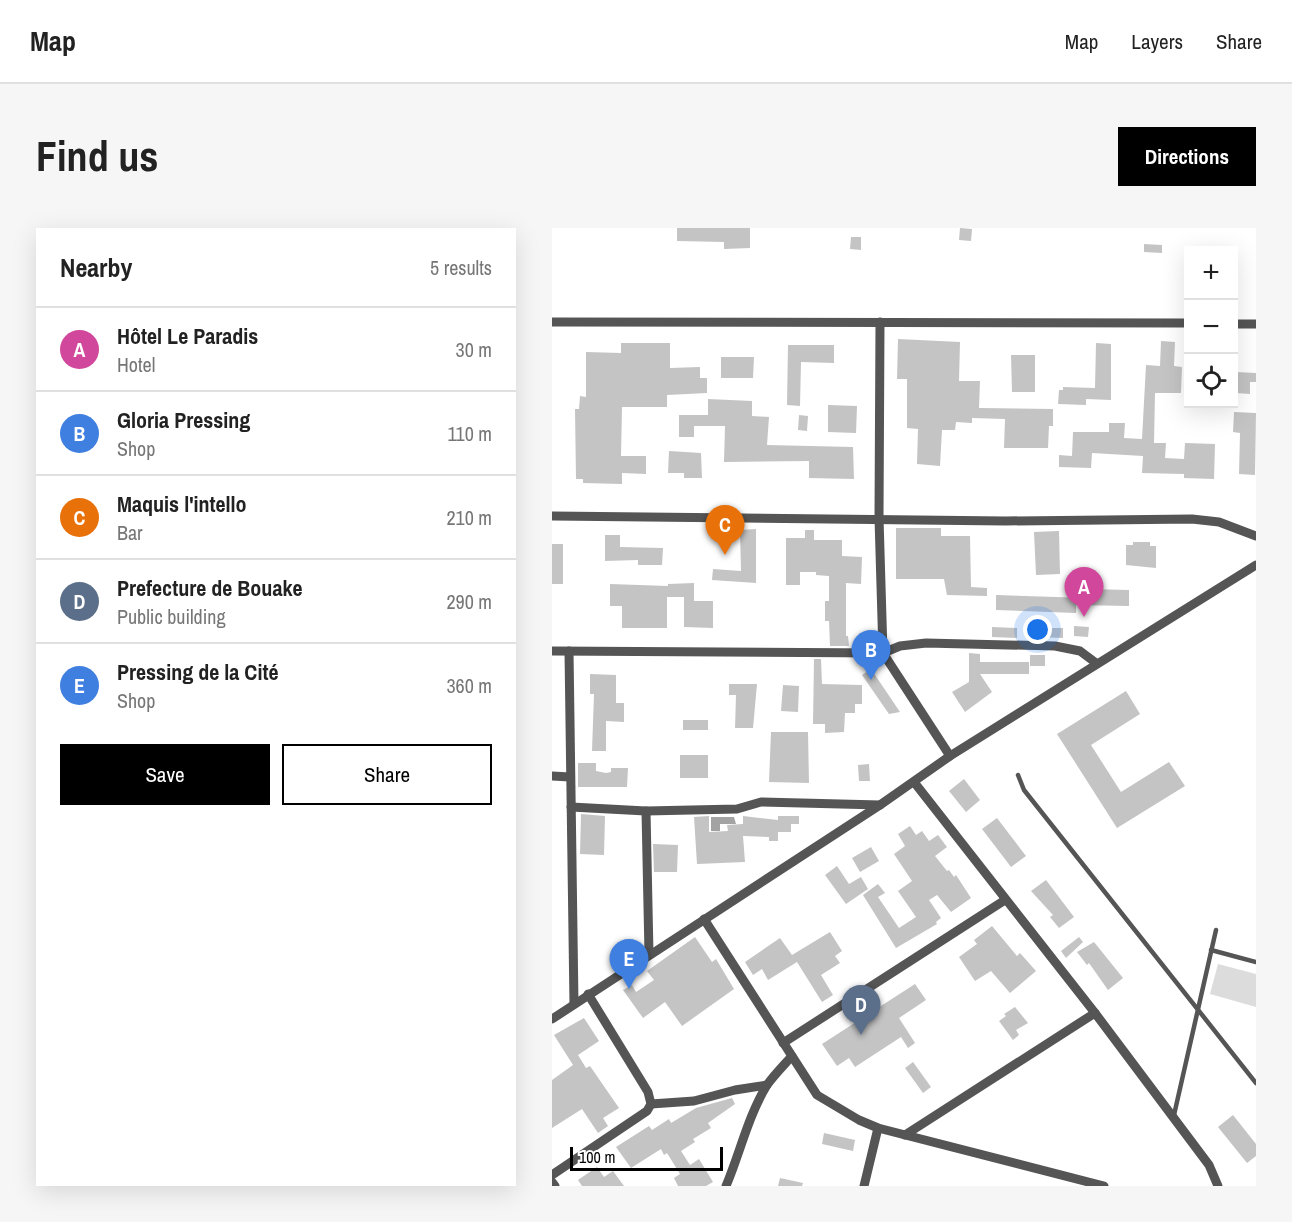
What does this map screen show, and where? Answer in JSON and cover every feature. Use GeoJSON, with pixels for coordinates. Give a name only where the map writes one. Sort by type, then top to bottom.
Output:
{"type":"FeatureCollection","features":[{"type":"Feature","properties":{"kind":"street"},"geometry":{"type":"LineString","coordinates":[[552,322],[1184,323]]}},
{"type":"Feature","properties":{"kind":"street"},"geometry":{"type":"LineString","coordinates":[[880,322],[879,518],[883,652],[951,756]]}},
{"type":"Feature","properties":{"kind":"street"},"geometry":{"type":"LineString","coordinates":[[1238,324],[1256,324]]}},
{"type":"Feature","properties":{"kind":"street"},"geometry":{"type":"LineString","coordinates":[[552,516],[1006,521],[1192,519],[1218,522],[1256,536]]}},
{"type":"Feature","properties":{"kind":"street"},"geometry":{"type":"LineString","coordinates":[[552,1019],[880,805],[951,756],[1096,663],[1256,565]]}},
{"type":"Feature","properties":{"kind":"street"},"geometry":{"type":"LineString","coordinates":[[552,651],[883,652],[900,646],[926,643],[1056,646],[1080,651],[1096,663]]}},
{"type":"Feature","properties":{"kind":"street"},"geometry":{"type":"LineString","coordinates":[[569,651],[574,1004]]}},
{"type":"Feature","properties":{"kind":"street"},"geometry":{"type":"LineString","coordinates":[[552,776],[570,777]]}},
{"type":"Feature","properties":{"kind":"street"},"geometry":{"type":"LineString","coordinates":[[914,782],[1095,1013],[1209,1165],[1218,1186]]}},
{"type":"Feature","properties":{"kind":"street"},"geometry":{"type":"LineString","coordinates":[[571,807],[646,810],[737,809],[761,802],[880,805]]}},
{"type":"Feature","properties":{"kind":"street"},"geometry":{"type":"LineString","coordinates":[[646,810],[649,954]]}},
{"type":"Feature","properties":{"kind":"street"},"geometry":{"type":"LineString","coordinates":[[783,1043],[1005,900]]}},
{"type":"Feature","properties":{"kind":"street"},"geometry":{"type":"LineString","coordinates":[[704,919],[817,1095],[859,1120],[878,1128],[1104,1186]]}},
{"type":"Feature","properties":{"kind":"street"},"geometry":{"type":"LineString","coordinates":[[552,1175],[647,1112],[651,1104],[648,1092],[588,994]]}},
{"type":"Feature","properties":{"kind":"street"},"geometry":{"type":"LineString","coordinates":[[905,1136],[1095,1013]]}},
{"type":"Feature","properties":{"kind":"street"},"geometry":{"type":"LineString","coordinates":[[726,1186],[740,1154],[746,1130],[767,1085],[792,1056]]}},
{"type":"Feature","properties":{"kind":"street"},"geometry":{"type":"LineString","coordinates":[[651,1104],[694,1101],[735,1089],[767,1085]]}},
{"type":"Feature","properties":{"kind":"street"},"geometry":{"type":"LineString","coordinates":[[864,1186],[878,1128]]}},
{"type":"Feature","properties":{"kind":"street"},"geometry":{"type":"LineString","coordinates":[[552,1182],[555,1186]]}},
{"type":"Feature","properties":{"kind":"lane"},"geometry":{"type":"LineString","coordinates":[[1018,774],[1024,790],[1256,1083]]}},
{"type":"Feature","properties":{"kind":"lane"},"geometry":{"type":"LineString","coordinates":[[1173,1118],[1216,930]]}},
{"type":"Feature","properties":{"kind":"lane"},"geometry":{"type":"LineString","coordinates":[[1211,950],[1256,962]]}},
{"type":"Feature","properties":{"kind":"shaded area"},"geometry":{"type":"Polygon","coordinates":[[[711,817],[734,817],[736,824],[720,824],[720,831],[711,831],[711,817]]]}},
{"type":"Feature","properties":{"kind":"shaded area"},"geometry":{"type":"Polygon","coordinates":[[[1218,964],[1256,974],[1256,1007],[1210,994],[1218,964]]]}},
{"type":"Feature","properties":{"kind":"building"},"geometry":{"type":"Polygon","coordinates":[[[677,228],[750,228],[750,248],[724,249],[724,242],[677,241],[677,228]]]}},
{"type":"Feature","properties":{"kind":"building"},"geometry":{"type":"Polygon","coordinates":[[[960,228],[972,229],[971,241],[959,240],[960,228]]]}},
{"type":"Feature","properties":{"kind":"building"},"geometry":{"type":"Polygon","coordinates":[[[851,237],[861,237],[861,250],[850,249],[851,237]]]}},
{"type":"Feature","properties":{"kind":"building"},"geometry":{"type":"Polygon","coordinates":[[[1144,244],[1162,245],[1162,253],[1144,252],[1144,244]]]}},
{"type":"Feature","properties":{"kind":"building"},"geometry":{"type":"Polygon","coordinates":[[[898,339],[960,342],[959,381],[980,381],[979,408],[1053,409],[1053,426],[1049,426],[1048,448],[1004,448],[1005,419],[972,418],[972,423],[956,422],[955,430],[942,430],[940,466],[917,464],[918,429],[907,428],[907,379],[897,379],[898,339]]]}},
{"type":"Feature","properties":{"kind":"building"},"geometry":{"type":"Polygon","coordinates":[[[1161,341],[1175,342],[1174,366],[1182,367],[1181,393],[1155,393],[1154,443],[1166,443],[1165,458],[1184,459],[1185,443],[1215,444],[1214,479],[1184,478],[1184,474],[1142,473],[1143,456],[1092,453],[1091,468],[1059,467],[1059,455],[1072,456],[1073,432],[1109,432],[1109,423],[1125,423],[1124,438],[1142,439],[1146,365],[1160,366],[1161,341]]]}},
{"type":"Feature","properties":{"kind":"building"},"geometry":{"type":"Polygon","coordinates":[[[621,343],[670,343],[670,368],[700,367],[700,378],[707,378],[707,393],[667,395],[667,407],[622,407],[621,456],[646,456],[646,474],[622,473],[622,484],[583,483],[583,479],[576,479],[575,409],[579,409],[580,396],[586,397],[586,352],[621,353],[621,343]]]}},
{"type":"Feature","properties":{"kind":"building"},"geometry":{"type":"Polygon","coordinates":[[[1096,343],[1111,344],[1111,400],[1086,399],[1086,405],[1058,404],[1059,390],[1063,390],[1063,387],[1095,388],[1096,343]]]}},
{"type":"Feature","properties":{"kind":"building"},"geometry":{"type":"Polygon","coordinates":[[[788,345],[834,345],[834,363],[801,362],[800,406],[787,405],[788,345]]]}},
{"type":"Feature","properties":{"kind":"building"},"geometry":{"type":"Polygon","coordinates":[[[1011,355],[1035,355],[1035,392],[1012,392],[1011,355]]]}},
{"type":"Feature","properties":{"kind":"building"},"geometry":{"type":"Polygon","coordinates":[[[721,357],[754,357],[753,378],[721,378],[721,357]]]}},
{"type":"Feature","properties":{"kind":"building"},"geometry":{"type":"Polygon","coordinates":[[[1238,372],[1256,373],[1256,382],[1250,382],[1250,394],[1238,393],[1238,372]]]}},
{"type":"Feature","properties":{"kind":"building"},"geometry":{"type":"Polygon","coordinates":[[[708,399],[752,401],[752,416],[769,417],[767,445],[853,447],[854,479],[809,478],[809,461],[724,462],[725,426],[694,426],[694,437],[679,437],[679,415],[708,415],[708,399]]]}},
{"type":"Feature","properties":{"kind":"building"},"geometry":{"type":"Polygon","coordinates":[[[828,405],[857,406],[856,433],[828,432],[828,405]]]}},
{"type":"Feature","properties":{"kind":"building"},"geometry":{"type":"Polygon","coordinates":[[[1234,412],[1256,413],[1255,475],[1239,474],[1240,433],[1233,432],[1234,412]]]}},
{"type":"Feature","properties":{"kind":"building"},"geometry":{"type":"Polygon","coordinates":[[[799,415],[808,416],[807,431],[798,430],[799,415]]]}},
{"type":"Feature","properties":{"kind":"building"},"geometry":{"type":"Polygon","coordinates":[[[669,451],[701,453],[702,478],[684,478],[684,473],[668,473],[669,451]]]}},
{"type":"Feature","properties":{"kind":"building"},"geometry":{"type":"Polygon","coordinates":[[[896,528],[941,528],[941,536],[970,536],[971,587],[987,588],[987,596],[947,595],[944,579],[896,579],[896,528]]]}},
{"type":"Feature","properties":{"kind":"building"},"geometry":{"type":"Polygon","coordinates":[[[756,529],[756,583],[712,580],[713,569],[741,571],[740,530],[756,529]]]}},
{"type":"Feature","properties":{"kind":"building"},"geometry":{"type":"Polygon","coordinates":[[[805,530],[814,530],[814,540],[842,540],[842,556],[862,557],[861,584],[846,583],[846,636],[848,636],[849,646],[830,646],[829,621],[825,621],[825,601],[829,601],[829,576],[816,575],[816,572],[800,572],[800,585],[786,585],[786,538],[805,538],[805,530]]]}},
{"type":"Feature","properties":{"kind":"building"},"geometry":{"type":"Polygon","coordinates":[[[1059,531],[1060,574],[1036,575],[1034,532],[1059,531]]]}},
{"type":"Feature","properties":{"kind":"building"},"geometry":{"type":"Polygon","coordinates":[[[605,535],[620,535],[620,547],[663,548],[662,565],[638,565],[638,560],[605,561],[605,535]]]}},
{"type":"Feature","properties":{"kind":"building"},"geometry":{"type":"Polygon","coordinates":[[[1133,542],[1150,542],[1150,546],[1156,546],[1156,568],[1126,565],[1126,545],[1133,545],[1133,542]]]}},
{"type":"Feature","properties":{"kind":"building"},"geometry":{"type":"Polygon","coordinates":[[[552,544],[563,544],[563,584],[552,584],[552,544]]]}},
{"type":"Feature","properties":{"kind":"building"},"geometry":{"type":"Polygon","coordinates":[[[694,583],[694,601],[713,601],[713,628],[684,627],[684,597],[667,597],[667,628],[622,628],[622,606],[610,606],[610,584],[668,586],[668,584],[694,583]]]}},
{"type":"Feature","properties":{"kind":"building"},"geometry":{"type":"Polygon","coordinates":[[[1088,589],[1129,590],[1129,606],[1076,605],[1076,613],[996,610],[996,595],[1088,598],[1088,589]]]}},
{"type":"Feature","properties":{"kind":"building"},"geometry":{"type":"Polygon","coordinates":[[[1074,626],[1089,627],[1088,637],[1074,636],[1074,626]]]}},
{"type":"Feature","properties":{"kind":"building"},"geometry":{"type":"Polygon","coordinates":[[[992,627],[1017,628],[1017,638],[992,637],[992,627]]]}},
{"type":"Feature","properties":{"kind":"building"},"geometry":{"type":"Polygon","coordinates":[[[1037,628],[1063,628],[1063,638],[1037,637],[1037,628]]]}},
{"type":"Feature","properties":{"kind":"building"},"geometry":{"type":"Polygon","coordinates":[[[969,653],[980,654],[980,662],[1029,662],[1029,674],[980,674],[992,692],[965,712],[952,692],[969,682],[969,653]]]}},
{"type":"Feature","properties":{"kind":"building"},"geometry":{"type":"Polygon","coordinates":[[[1030,655],[1045,655],[1045,666],[1030,666],[1030,655]]]}},
{"type":"Feature","properties":{"kind":"building"},"geometry":{"type":"Polygon","coordinates":[[[814,659],[821,659],[822,684],[862,685],[862,704],[855,704],[855,713],[845,713],[844,732],[825,733],[825,724],[813,724],[814,659]]]}},
{"type":"Feature","properties":{"kind":"building"},"geometry":{"type":"Polygon","coordinates":[[[871,669],[900,712],[889,714],[862,675],[871,669]]]}},
{"type":"Feature","properties":{"kind":"building"},"geometry":{"type":"Polygon","coordinates":[[[590,674],[616,675],[616,703],[624,703],[624,722],[606,721],[606,751],[592,751],[594,694],[590,694],[590,674]]]}},
{"type":"Feature","properties":{"kind":"building"},"geometry":{"type":"Polygon","coordinates":[[[729,684],[757,684],[753,728],[735,728],[736,695],[729,695],[729,684]]]}},
{"type":"Feature","properties":{"kind":"building"},"geometry":{"type":"Polygon","coordinates":[[[783,685],[799,686],[798,712],[781,711],[783,685]]]}},
{"type":"Feature","properties":{"kind":"building"},"geometry":{"type":"Polygon","coordinates":[[[1126,691],[1140,714],[1091,745],[1121,792],[1169,762],[1185,786],[1117,828],[1057,734],[1126,691]]]}},
{"type":"Feature","properties":{"kind":"building"},"geometry":{"type":"Polygon","coordinates":[[[683,720],[708,720],[708,730],[683,730],[683,720]]]}},
{"type":"Feature","properties":{"kind":"building"},"geometry":{"type":"Polygon","coordinates":[[[771,732],[808,732],[809,783],[769,782],[771,732]]]}},
{"type":"Feature","properties":{"kind":"building"},"geometry":{"type":"Polygon","coordinates":[[[680,755],[708,755],[708,778],[680,778],[680,755]]]}},
{"type":"Feature","properties":{"kind":"building"},"geometry":{"type":"Polygon","coordinates":[[[578,763],[596,763],[596,771],[606,773],[611,772],[611,768],[628,768],[627,787],[578,787],[578,763]]]}},
{"type":"Feature","properties":{"kind":"building"},"geometry":{"type":"Polygon","coordinates":[[[869,764],[870,781],[859,781],[858,765],[869,764]]]}},
{"type":"Feature","properties":{"kind":"building"},"geometry":{"type":"Polygon","coordinates":[[[964,779],[980,800],[966,812],[949,791],[964,779]]]}},
{"type":"Feature","properties":{"kind":"building"},"geometry":{"type":"Polygon","coordinates":[[[581,814],[605,816],[604,855],[580,854],[581,814]]]}},
{"type":"Feature","properties":{"kind":"building"},"geometry":{"type":"Polygon","coordinates":[[[709,816],[709,832],[728,831],[727,825],[743,824],[743,816],[778,820],[778,816],[799,816],[799,824],[791,824],[791,832],[778,832],[778,841],[769,841],[769,837],[743,836],[745,862],[697,864],[694,817],[709,816]]]}},
{"type":"Feature","properties":{"kind":"building"},"geometry":{"type":"Polygon","coordinates":[[[997,818],[1026,856],[1011,867],[982,829],[997,818]]]}},
{"type":"Feature","properties":{"kind":"building"},"geometry":{"type":"Polygon","coordinates":[[[910,826],[916,835],[922,831],[929,841],[938,835],[947,847],[935,856],[947,871],[949,870],[954,877],[956,875],[971,898],[951,912],[937,895],[929,900],[941,918],[936,922],[937,924],[896,948],[863,895],[878,884],[885,893],[878,897],[899,928],[916,917],[898,891],[912,881],[894,854],[905,846],[898,834],[910,826]]]}},
{"type":"Feature","properties":{"kind":"building"},"geometry":{"type":"Polygon","coordinates":[[[653,844],[678,845],[677,872],[654,872],[653,844]]]}},
{"type":"Feature","properties":{"kind":"building"},"geometry":{"type":"Polygon","coordinates":[[[871,847],[879,861],[860,872],[852,858],[871,847]]]}},
{"type":"Feature","properties":{"kind":"building"},"geometry":{"type":"Polygon","coordinates":[[[837,866],[849,884],[861,877],[868,889],[846,904],[825,875],[837,866]]]}},
{"type":"Feature","properties":{"kind":"building"},"geometry":{"type":"Polygon","coordinates":[[[1046,880],[1074,917],[1059,928],[1050,917],[1053,915],[1031,891],[1046,880]]]}},
{"type":"Feature","properties":{"kind":"building"},"geometry":{"type":"Polygon","coordinates":[[[992,926],[1017,956],[1020,953],[1036,971],[1010,993],[991,971],[975,981],[959,957],[977,944],[974,940],[992,926]]]}},
{"type":"Feature","properties":{"kind":"building"},"geometry":{"type":"Polygon","coordinates":[[[830,932],[842,951],[835,956],[840,963],[821,975],[833,995],[822,1002],[797,962],[768,980],[762,969],[753,975],[745,962],[780,938],[792,955],[830,932]]]}},
{"type":"Feature","properties":{"kind":"building"},"geometry":{"type":"Polygon","coordinates":[[[695,937],[712,962],[716,959],[734,989],[682,1026],[665,1002],[643,1018],[623,990],[632,985],[636,992],[654,980],[647,971],[695,937]]]}},
{"type":"Feature","properties":{"kind":"building"},"geometry":{"type":"Polygon","coordinates":[[[1079,937],[1083,942],[1066,958],[1061,951],[1079,937]]]}},
{"type":"Feature","properties":{"kind":"building"},"geometry":{"type":"Polygon","coordinates":[[[1094,942],[1123,978],[1108,990],[1089,963],[1087,965],[1077,952],[1094,942]]]}},
{"type":"Feature","properties":{"kind":"building"},"geometry":{"type":"Polygon","coordinates":[[[915,984],[926,1000],[899,1018],[915,1043],[908,1048],[901,1037],[855,1067],[849,1058],[837,1066],[822,1044],[915,984]]]}},
{"type":"Feature","properties":{"kind":"building"},"geometry":{"type":"Polygon","coordinates":[[[1015,1007],[1028,1023],[1016,1030],[1019,1035],[1013,1040],[999,1021],[1006,1016],[1004,1014],[1015,1007]]]}},
{"type":"Feature","properties":{"kind":"building"},"geometry":{"type":"Polygon","coordinates":[[[584,1018],[599,1041],[578,1055],[586,1068],[590,1066],[619,1108],[603,1118],[608,1126],[598,1133],[582,1109],[552,1128],[552,1080],[573,1065],[554,1035],[584,1018]]]}},
{"type":"Feature","properties":{"kind":"building"},"geometry":{"type":"Polygon","coordinates":[[[913,1062],[931,1087],[923,1093],[905,1068],[913,1062]]]}},
{"type":"Feature","properties":{"kind":"building"},"geometry":{"type":"Polygon","coordinates":[[[732,1098],[735,1104],[708,1123],[711,1128],[693,1139],[695,1142],[681,1151],[690,1165],[699,1159],[713,1182],[706,1186],[678,1186],[674,1178],[680,1174],[667,1153],[664,1155],[661,1149],[631,1168],[616,1147],[649,1126],[652,1130],[669,1119],[671,1123],[696,1108],[732,1098]]]}},
{"type":"Feature","properties":{"kind":"building"},"geometry":{"type":"Polygon","coordinates":[[[1233,1115],[1256,1144],[1256,1156],[1247,1163],[1218,1127],[1233,1115]]]}},
{"type":"Feature","properties":{"kind":"building"},"geometry":{"type":"Polygon","coordinates":[[[824,1133],[855,1140],[853,1151],[822,1144],[824,1133]]]}},
{"type":"Feature","properties":{"kind":"building"},"geometry":{"type":"Polygon","coordinates":[[[597,1167],[604,1177],[613,1171],[624,1186],[582,1186],[578,1180],[597,1167]]]}},
{"type":"Feature","properties":{"kind":"building"},"geometry":{"type":"Polygon","coordinates":[[[780,1178],[803,1183],[802,1186],[778,1186],[780,1178]]]}},
{"type":"Feature","properties":{"kind":"place","name":"Maquis l'intello"},"geometry":{"type":"Point","coordinates":[725,555]}},
{"type":"Feature","properties":{"kind":"place","name":"Hôtel Le Paradis"},"geometry":{"type":"Point","coordinates":[1084,617]}},
{"type":"Feature","properties":{"kind":"place","name":"Gloria Pressing"},"geometry":{"type":"Point","coordinates":[871,680]}},
{"type":"Feature","properties":{"kind":"place","name":"Pressing de la Cité"},"geometry":{"type":"Point","coordinates":[629,989]}},
{"type":"Feature","properties":{"kind":"place","name":"Prefecture de Bouake"},"geometry":{"type":"Point","coordinates":[861,1035]}}]}
